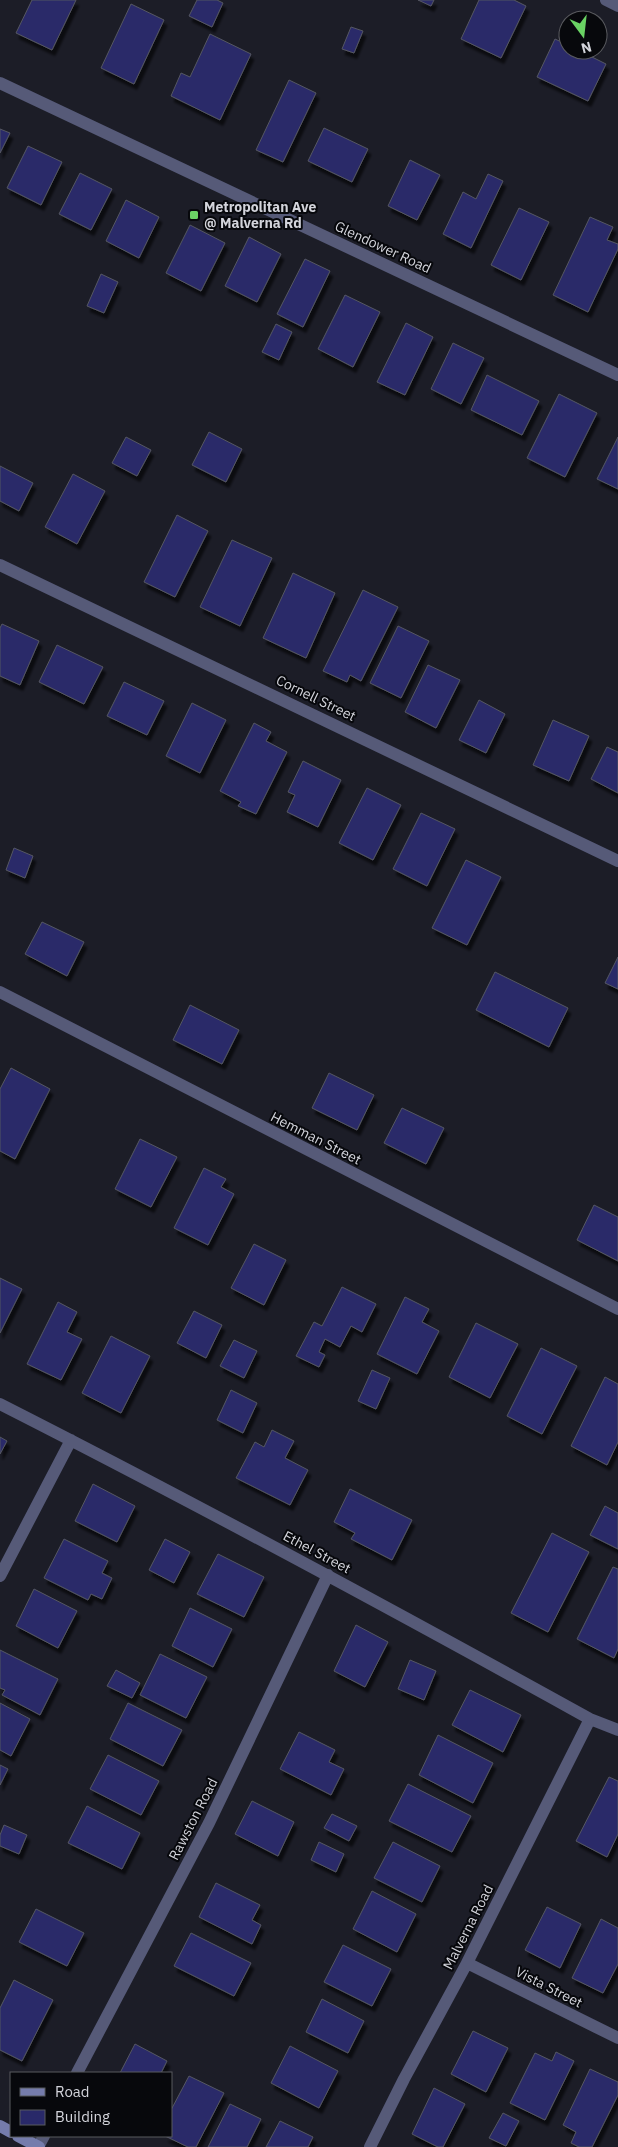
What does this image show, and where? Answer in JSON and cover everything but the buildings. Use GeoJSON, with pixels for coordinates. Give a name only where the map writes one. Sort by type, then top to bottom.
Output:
{"type":"FeatureCollection","features":[{"type":"Feature","properties":{"kind":"street"},"geometry":{"type":"LineString","coordinates":[[606,0],[618,6]]}},
{"type":"Feature","properties":{"kind":"street","name":"Glendower Road"},"geometry":{"type":"LineString","coordinates":[[0,83],[618,375]]}},
{"type":"Feature","properties":{"kind":"street","name":"Cornell Street"},"geometry":{"type":"LineString","coordinates":[[0,565],[618,861]]}},
{"type":"Feature","properties":{"kind":"street","name":"Hemman Street"},"geometry":{"type":"LineString","coordinates":[[0,992],[618,1309]]}},
{"type":"Feature","properties":{"kind":"street","name":"Ethel Street"},"geometry":{"type":"LineString","coordinates":[[0,1404],[328,1574],[590,1719],[618,1730]]}},
{"type":"Feature","properties":{"kind":"street"},"geometry":{"type":"LineString","coordinates":[[0,1576],[71,1440]]}},
{"type":"Feature","properties":{"kind":"street","name":"Rawston Road"},"geometry":{"type":"LineString","coordinates":[[78,2072],[209,1823],[328,1574]]}},
{"type":"Feature","properties":{"kind":"street","name":"Malverna Road"},"geometry":{"type":"LineString","coordinates":[[370,2147],[404,2079],[467,1963],[590,1719]]}},
{"type":"Feature","properties":{"kind":"street","name":"Vista Street"},"geometry":{"type":"LineString","coordinates":[[467,1963],[618,2038]]}},
{"type":"Feature","properties":{"kind":"street"},"geometry":{"type":"LineString","coordinates":[[20,2137],[39,2147]]}},
{"type":"Feature","properties":{"kind":"place","name":"Metropolitan Ave @ Malverna Rd"},"geometry":{"type":"Point","coordinates":[194,215]}}]}
